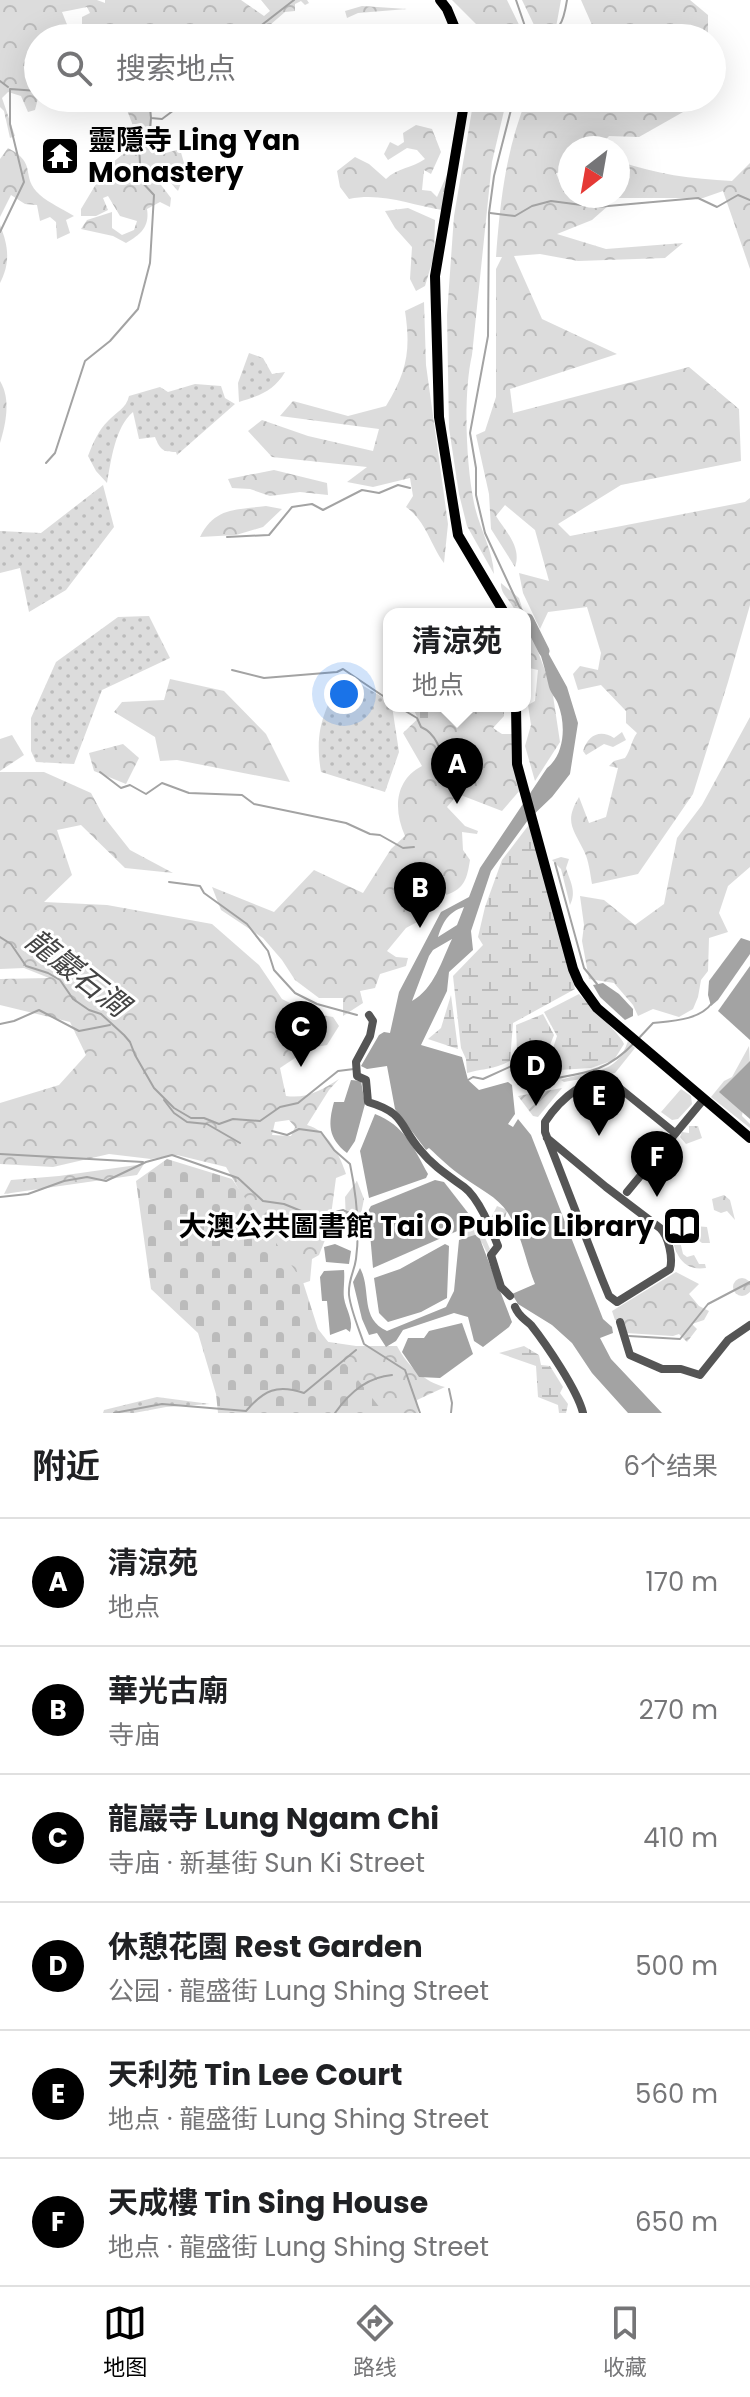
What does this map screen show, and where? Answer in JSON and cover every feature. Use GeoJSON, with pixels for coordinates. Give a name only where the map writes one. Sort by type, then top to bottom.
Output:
{"type":"FeatureCollection","features":[{"type":"Feature","properties":{"kind":"main road"},"geometry":{"type":"LineString","coordinates":[[440,0],[453,24]]}},
{"type":"Feature","properties":{"kind":"main road"},"geometry":{"type":"LineString","coordinates":[[463,112],[435,276],[439,417],[458,535],[501,608]]}},
{"type":"Feature","properties":{"kind":"main road"},"geometry":{"type":"LineString","coordinates":[[516,712],[517,764],[579,983],[597,1008],[750,1138]]}},
{"type":"Feature","properties":{"kind":"street"},"geometry":{"type":"LineString","coordinates":[[369,1015],[373,1021],[370,1036],[356,1062],[357,1076],[366,1080],[368,1102],[384,1107],[398,1117],[422,1153],[466,1188],[491,1225],[498,1246],[491,1255],[501,1287],[510,1296]]}},
{"type":"Feature","properties":{"kind":"street"},"geometry":{"type":"LineString","coordinates":[[547,1138],[663,1230],[672,1264],[668,1272],[618,1301],[612,1300],[561,1174],[547,1138],[544,1129],[546,1120],[569,1093],[605,1082],[617,1086],[675,1133]]}},
{"type":"Feature","properties":{"kind":"street"},"geometry":{"type":"LineString","coordinates":[[627,1192],[704,1099]]}},
{"type":"Feature","properties":{"kind":"street"},"geometry":{"type":"LineString","coordinates":[[561,1174],[562,1163],[572,1160]]}},
{"type":"Feature","properties":{"kind":"street"},"geometry":{"type":"LineString","coordinates":[[515,1307],[568,1381],[583,1413]]}},
{"type":"Feature","properties":{"kind":"street"},"geometry":{"type":"LineString","coordinates":[[620,1322],[630,1355],[662,1369],[681,1369],[700,1375],[728,1340],[750,1325]]}},
{"type":"Feature","properties":{"kind":"green space"},"geometry":{"type":"Polygon","coordinates":[[[0,0],[97,0],[105,3],[105,0],[241,0],[264,16],[270,11],[261,0],[307,0],[309,3],[305,5],[301,1],[295,4],[295,11],[285,12],[271,24],[82,24],[82,17],[90,13],[87,7],[62,12],[67,24],[24,24],[24,103],[21,96],[8,92],[2,98],[15,136],[10,138],[4,111],[0,107],[0,0]]]}},
{"type":"Feature","properties":{"kind":"green space"},"geometry":{"type":"Polygon","coordinates":[[[452,0],[507,0],[519,24],[476,24],[452,0]]]}},
{"type":"Feature","properties":{"kind":"green space"},"geometry":{"type":"Polygon","coordinates":[[[522,0],[561,0],[557,24],[534,24],[522,0]]]}},
{"type":"Feature","properties":{"kind":"green space"},"geometry":{"type":"Polygon","coordinates":[[[581,0],[690,0],[708,15],[708,24],[592,24],[581,0]]]}},
{"type":"Feature","properties":{"kind":"green space"},"geometry":{"type":"Polygon","coordinates":[[[362,6],[407,9],[358,13],[347,18],[345,11],[362,6]]]}},
{"type":"Feature","properties":{"kind":"green space"},"geometry":{"type":"Polygon","coordinates":[[[128,112],[151,112],[152,136],[158,138],[159,155],[180,149],[186,170],[178,191],[164,175],[158,181],[171,198],[170,207],[160,202],[147,209],[143,230],[126,243],[113,236],[81,229],[87,220],[112,212],[112,228],[122,235],[134,230],[137,221],[120,216],[108,196],[103,198],[108,210],[96,216],[81,216],[81,209],[105,169],[136,143],[128,112]]]}},
{"type":"Feature","properties":{"kind":"green space"},"geometry":{"type":"Polygon","coordinates":[[[472,112],[504,112],[492,162],[467,409],[471,487],[494,574],[467,526],[449,428],[447,315],[454,216],[472,112]]]}},
{"type":"Feature","properties":{"kind":"green space"},"geometry":{"type":"Polygon","coordinates":[[[522,112],[683,112],[639,137],[558,136],[558,208],[606,208],[592,220],[557,234],[606,249],[683,243],[665,258],[578,261],[540,254],[514,256],[542,319],[617,354],[510,389],[513,413],[689,367],[739,409],[741,461],[621,485],[558,524],[570,536],[745,502],[750,498],[750,605],[693,794],[638,874],[592,884],[587,859],[572,825],[574,806],[579,797],[589,823],[606,817],[618,768],[609,766],[625,758],[637,733],[626,723],[626,711],[601,685],[578,690],[573,674],[580,666],[598,670],[601,653],[587,607],[548,612],[540,629],[523,593],[519,573],[549,581],[535,530],[505,505],[496,516],[515,546],[515,567],[491,529],[489,494],[476,435],[485,431],[496,397],[496,269],[502,257],[496,257],[509,156],[522,112]]]}},
{"type":"Feature","properties":{"kind":"green space"},"geometry":{"type":"Polygon","coordinates":[[[416,125],[432,129],[441,152],[431,174],[424,170],[422,190],[431,191],[437,197],[450,168],[442,210],[385,198],[349,199],[340,187],[337,171],[355,157],[386,179],[425,159],[417,150],[407,148],[388,160],[384,154],[390,142],[398,146],[404,142],[403,133],[416,125]]]}},
{"type":"Feature","properties":{"kind":"green space"},"geometry":{"type":"Polygon","coordinates":[[[8,148],[23,159],[30,182],[40,195],[74,216],[66,220],[70,233],[57,239],[56,222],[50,217],[40,221],[37,205],[25,204],[11,195],[0,217],[0,159],[8,148]]]}},
{"type":"Feature","properties":{"kind":"green space"},"geometry":{"type":"Polygon","coordinates":[[[750,163],[750,269],[723,191],[703,198],[630,198],[630,164],[674,175],[732,181],[750,163]]]}},
{"type":"Feature","properties":{"kind":"green space"},"geometry":{"type":"Polygon","coordinates":[[[408,208],[435,220],[434,256],[425,286],[416,291],[410,279],[412,247],[385,211],[408,208]]]}},
{"type":"Feature","properties":{"kind":"green space"},"geometry":{"type":"Polygon","coordinates":[[[0,225],[7,254],[0,283],[0,225]]]}},
{"type":"Feature","properties":{"kind":"green space"},"geometry":{"type":"Polygon","coordinates":[[[424,302],[426,365],[448,524],[444,563],[423,526],[406,507],[413,496],[410,478],[373,487],[347,482],[367,467],[272,457],[248,431],[262,420],[308,436],[373,451],[379,429],[280,416],[293,401],[348,416],[386,406],[406,360],[408,338],[405,311],[424,302]]]}},
{"type":"Feature","properties":{"kind":"green space"},"geometry":{"type":"Polygon","coordinates":[[[249,353],[263,358],[272,374],[285,372],[265,392],[239,402],[238,383],[249,353]]]}},
{"type":"Feature","properties":{"kind":"green space"},"geometry":{"type":"Polygon","coordinates":[[[0,381],[6,403],[6,419],[0,443],[0,381]]]}},
{"type":"Feature","properties":{"kind":"green space"},"geometry":{"type":"Polygon","coordinates":[[[195,384],[221,386],[225,398],[235,404],[177,455],[176,452],[162,449],[155,437],[139,439],[133,412],[118,435],[107,483],[88,456],[101,429],[123,407],[129,396],[160,387],[168,392],[195,384]]]}},
{"type":"Feature","properties":{"kind":"green space"},"geometry":{"type":"Polygon","coordinates":[[[274,470],[327,483],[328,495],[300,492],[270,496],[250,489],[232,488],[228,479],[274,470]]]}},
{"type":"Feature","properties":{"kind":"green space"},"geometry":{"type":"Polygon","coordinates":[[[103,485],[114,527],[66,590],[29,612],[20,568],[0,573],[0,531],[41,533],[103,485]]]}},
{"type":"Feature","properties":{"kind":"green space"},"geometry":{"type":"Polygon","coordinates":[[[266,506],[282,509],[263,527],[236,535],[200,537],[212,520],[220,515],[266,506]]]}},
{"type":"Feature","properties":{"kind":"green space"},"geometry":{"type":"Polygon","coordinates":[[[501,583],[519,598],[522,608],[514,608],[501,583]]]}},
{"type":"Feature","properties":{"kind":"green space"},"geometry":{"type":"Polygon","coordinates":[[[149,616],[170,658],[102,690],[74,764],[36,762],[31,751],[31,718],[56,662],[118,617],[149,616]]]}},
{"type":"Feature","properties":{"kind":"green space"},"geometry":{"type":"Polygon","coordinates":[[[531,633],[552,689],[560,742],[535,781],[525,746],[538,670],[531,668],[531,633]]]}},
{"type":"Feature","properties":{"kind":"green space"},"geometry":{"type":"Polygon","coordinates":[[[343,674],[383,697],[383,712],[393,712],[399,752],[385,792],[321,772],[320,732],[343,674]]]}},
{"type":"Feature","properties":{"kind":"green space"},"geometry":{"type":"Polygon","coordinates":[[[170,679],[224,691],[266,734],[290,782],[177,760],[160,761],[155,737],[114,712],[122,702],[164,700],[170,679]]]}},
{"type":"Feature","properties":{"kind":"green space"},"geometry":{"type":"Polygon","coordinates":[[[415,712],[438,712],[439,719],[419,721],[415,712]]]}},
{"type":"Feature","properties":{"kind":"green space"},"geometry":{"type":"Polygon","coordinates":[[[425,712],[504,712],[493,728],[502,734],[514,734],[521,789],[502,811],[458,794],[447,807],[465,826],[478,831],[477,834],[462,832],[463,850],[470,860],[464,882],[446,895],[442,883],[435,878],[416,900],[423,910],[419,921],[406,928],[387,951],[396,957],[408,958],[406,966],[380,974],[375,988],[360,991],[363,1003],[343,1016],[343,998],[319,998],[295,980],[263,938],[221,910],[212,887],[274,912],[314,870],[363,893],[391,849],[405,836],[399,816],[399,796],[406,779],[422,766],[403,733],[425,712]]]}},
{"type":"Feature","properties":{"kind":"green space"},"geometry":{"type":"Polygon","coordinates":[[[750,717],[750,867],[728,886],[719,913],[728,932],[709,938],[708,971],[701,980],[693,1009],[679,1017],[653,1009],[638,1016],[633,1005],[614,983],[589,979],[582,941],[584,925],[580,896],[604,900],[635,925],[664,904],[677,838],[702,805],[750,717]]]}},
{"type":"Feature","properties":{"kind":"green space"},"geometry":{"type":"Polygon","coordinates":[[[622,732],[626,740],[613,747],[604,744],[586,755],[583,751],[595,735],[614,738],[622,732]]]}},
{"type":"Feature","properties":{"kind":"green space"},"geometry":{"type":"Polygon","coordinates":[[[12,735],[24,755],[0,771],[0,739],[12,735]]]}},
{"type":"Feature","properties":{"kind":"green space"},"geometry":{"type":"Polygon","coordinates":[[[123,744],[139,758],[126,784],[94,771],[89,753],[123,744]]]}},
{"type":"Feature","properties":{"kind":"green space"},"geometry":{"type":"Polygon","coordinates":[[[0,772],[44,772],[91,793],[104,817],[130,850],[173,873],[125,868],[81,825],[57,830],[72,875],[44,902],[107,905],[212,924],[259,965],[282,999],[310,1013],[333,1017],[339,1026],[327,1045],[310,1048],[280,1068],[286,1096],[308,1095],[339,1079],[307,1125],[327,1138],[346,1174],[336,1178],[329,1230],[319,1255],[312,1259],[310,1281],[286,1289],[274,1251],[226,1167],[177,1155],[151,1159],[109,1154],[53,1167],[0,1164],[0,1103],[59,1085],[86,1055],[70,1022],[0,1005],[0,979],[49,978],[24,968],[0,969],[0,772]],[[289,1120],[275,1122],[272,1135],[291,1136],[295,1127],[289,1120]]]}},
{"type":"Feature","properties":{"kind":"green space"},"geometry":{"type":"Polygon","coordinates":[[[531,822],[575,989],[513,1023],[510,1061],[467,1073],[453,976],[483,945],[478,937],[502,860],[531,822]]]}},
{"type":"Feature","properties":{"kind":"green space"},"geometry":{"type":"Polygon","coordinates":[[[561,857],[569,859],[566,868],[573,891],[570,905],[561,869],[552,860],[561,857]]]}},
{"type":"Feature","properties":{"kind":"green space"},"geometry":{"type":"Polygon","coordinates":[[[579,994],[622,1040],[624,1044],[614,1060],[591,1068],[543,1071],[525,1063],[552,1051],[557,1036],[544,1012],[579,994]]]}},
{"type":"Feature","properties":{"kind":"green space"},"geometry":{"type":"Polygon","coordinates":[[[451,995],[458,1049],[428,1039],[441,1028],[451,995]]]}},
{"type":"Feature","properties":{"kind":"green space"},"geometry":{"type":"Polygon","coordinates":[[[543,1014],[554,1035],[548,1050],[521,1059],[517,1053],[516,1025],[543,1014]]]}},
{"type":"Feature","properties":{"kind":"green space"},"geometry":{"type":"Polygon","coordinates":[[[628,1041],[635,1048],[615,1073],[561,1080],[609,1066],[617,1061],[628,1041]]]}},
{"type":"Feature","properties":{"kind":"green space"},"geometry":{"type":"Polygon","coordinates":[[[749,1046],[750,1065],[742,1116],[750,1128],[711,1097],[724,1081],[732,1077],[749,1046]]]}},
{"type":"Feature","properties":{"kind":"green space"},"geometry":{"type":"Polygon","coordinates":[[[562,1088],[538,1117],[533,1116],[518,1096],[562,1088]]]}},
{"type":"Feature","properties":{"kind":"green space"},"geometry":{"type":"Polygon","coordinates":[[[681,1089],[691,1096],[692,1104],[678,1119],[672,1120],[661,1112],[681,1089]]]}},
{"type":"Feature","properties":{"kind":"green space"},"geometry":{"type":"Polygon","coordinates":[[[689,1126],[698,1126],[702,1138],[686,1144],[680,1137],[682,1132],[689,1133],[689,1126]]]}},
{"type":"Feature","properties":{"kind":"green space"},"geometry":{"type":"Polygon","coordinates":[[[167,1159],[232,1179],[303,1282],[318,1329],[384,1413],[218,1413],[216,1394],[198,1333],[151,1289],[136,1181],[167,1159]]]}},
{"type":"Feature","properties":{"kind":"green space"},"geometry":{"type":"Polygon","coordinates":[[[144,1164],[137,1175],[4,1194],[11,1180],[144,1164]]]}},
{"type":"Feature","properties":{"kind":"green space"},"geometry":{"type":"Polygon","coordinates":[[[357,1181],[364,1199],[360,1219],[346,1222],[345,1197],[357,1181]]]}},
{"type":"Feature","properties":{"kind":"green space"},"geometry":{"type":"Polygon","coordinates":[[[724,1195],[730,1200],[735,1220],[727,1211],[721,1213],[714,1210],[712,1199],[724,1195]]]}},
{"type":"Feature","properties":{"kind":"green space"},"geometry":{"type":"Polygon","coordinates":[[[497,1206],[507,1210],[505,1219],[513,1223],[517,1235],[507,1237],[503,1233],[506,1229],[495,1227],[491,1218],[497,1206]]]}},
{"type":"Feature","properties":{"kind":"green space"},"geometry":{"type":"Polygon","coordinates":[[[675,1220],[683,1254],[687,1257],[694,1255],[699,1264],[705,1264],[706,1268],[690,1267],[680,1258],[670,1229],[675,1220]]]}},
{"type":"Feature","properties":{"kind":"green space"},"geometry":{"type":"Polygon","coordinates":[[[484,1221],[490,1234],[483,1233],[490,1249],[487,1253],[482,1243],[466,1236],[465,1230],[484,1221]]]}},
{"type":"Feature","properties":{"kind":"green space"},"geometry":{"type":"Polygon","coordinates":[[[695,1226],[707,1227],[710,1243],[702,1243],[694,1237],[690,1230],[695,1226]]]}},
{"type":"Feature","properties":{"kind":"green space"},"geometry":{"type":"Polygon","coordinates":[[[676,1272],[699,1284],[689,1294],[699,1306],[709,1311],[704,1320],[692,1324],[697,1329],[687,1342],[679,1334],[626,1333],[612,1311],[676,1272]]]}},
{"type":"Feature","properties":{"kind":"green space"},"geometry":{"type":"Polygon","coordinates":[[[742,1278],[751,1287],[742,1296],[733,1287],[742,1278]]]}},
{"type":"Feature","properties":{"kind":"green space"},"geometry":{"type":"Polygon","coordinates":[[[302,1338],[356,1346],[397,1346],[417,1372],[445,1387],[417,1400],[418,1413],[325,1413],[302,1338]]]}},
{"type":"Feature","properties":{"kind":"green space"},"geometry":{"type":"Polygon","coordinates":[[[524,1346],[539,1355],[541,1365],[550,1366],[563,1387],[560,1393],[568,1404],[566,1413],[559,1413],[558,1405],[538,1397],[536,1366],[499,1353],[524,1346]]]}},
{"type":"Feature","properties":{"kind":"green space"},"geometry":{"type":"Polygon","coordinates":[[[157,1397],[210,1404],[134,1413],[103,1413],[104,1410],[157,1397]]]}},
{"type":"Feature","properties":{"kind":"shaded area"},"geometry":{"type":"Polygon","coordinates":[[[534,639],[541,640],[567,687],[578,723],[570,774],[528,820],[491,871],[471,931],[473,950],[449,972],[447,991],[421,1045],[462,1057],[468,1080],[479,1090],[508,1082],[512,1085],[515,1114],[508,1124],[513,1127],[518,1119],[531,1135],[603,1319],[612,1327],[613,1333],[600,1338],[611,1359],[662,1413],[628,1413],[592,1373],[572,1343],[552,1325],[518,1304],[512,1294],[535,1284],[508,1213],[493,1197],[459,1174],[429,1148],[426,1150],[395,1109],[387,1066],[367,1069],[361,1066],[379,1035],[390,1033],[399,992],[441,912],[469,897],[480,868],[557,755],[562,738],[562,720],[534,639]],[[464,907],[447,918],[438,937],[457,925],[464,907]],[[452,939],[433,950],[429,956],[412,1001],[432,982],[452,939]]]}},
{"type":"Feature","properties":{"kind":"shaded area"},"geometry":{"type":"Polygon","coordinates":[[[741,938],[750,941],[750,954],[711,1006],[709,981],[741,938]]]}},
{"type":"Feature","properties":{"kind":"shaded area"},"geometry":{"type":"Polygon","coordinates":[[[750,966],[750,1040],[718,1011],[750,966]]]}},
{"type":"Feature","properties":{"kind":"shaded area"},"geometry":{"type":"Polygon","coordinates":[[[603,983],[633,1009],[633,1016],[625,1020],[600,997],[593,985],[603,983]]]}},
{"type":"Feature","properties":{"kind":"shaded area"},"geometry":{"type":"Polygon","coordinates":[[[750,1061],[750,1119],[719,1092],[750,1061]]]}},
{"type":"Feature","properties":{"kind":"shaded area"},"geometry":{"type":"Polygon","coordinates":[[[351,1080],[361,1081],[365,1104],[355,1141],[347,1153],[333,1136],[331,1117],[334,1102],[344,1102],[351,1080]]]}},
{"type":"Feature","properties":{"kind":"shaded area"},"geometry":{"type":"Polygon","coordinates":[[[375,1114],[401,1131],[428,1174],[426,1178],[369,1198],[360,1151],[375,1114]]]}},
{"type":"Feature","properties":{"kind":"shaded area"},"geometry":{"type":"Polygon","coordinates":[[[435,1180],[444,1182],[472,1218],[471,1225],[373,1268],[368,1211],[371,1206],[435,1180]]]}},
{"type":"Feature","properties":{"kind":"shaded area"},"geometry":{"type":"Polygon","coordinates":[[[478,1234],[512,1322],[509,1327],[483,1347],[474,1341],[468,1317],[454,1313],[403,1330],[396,1341],[386,1347],[377,1333],[369,1335],[353,1282],[360,1268],[369,1311],[378,1325],[387,1331],[446,1307],[454,1291],[459,1240],[478,1234]]]}},
{"type":"Feature","properties":{"kind":"shaded area"},"geometry":{"type":"Polygon","coordinates":[[[335,1244],[351,1251],[349,1264],[326,1262],[324,1247],[335,1244]]]}},
{"type":"Feature","properties":{"kind":"shaded area"},"geometry":{"type":"Polygon","coordinates":[[[445,1244],[449,1246],[447,1298],[421,1312],[388,1322],[379,1313],[374,1278],[400,1269],[445,1244]]]}},
{"type":"Feature","properties":{"kind":"shaded area"},"geometry":{"type":"Polygon","coordinates":[[[344,1270],[344,1298],[351,1328],[350,1332],[346,1329],[330,1335],[327,1301],[322,1301],[320,1277],[324,1271],[344,1270]]]}},
{"type":"Feature","properties":{"kind":"shaded area"},"geometry":{"type":"Polygon","coordinates":[[[462,1323],[473,1354],[440,1378],[419,1377],[402,1352],[408,1338],[424,1338],[429,1331],[462,1323]]]}},
{"type":"Feature","properties":{"kind":"waterway"},"geometry":{"type":"LineString","coordinates":[[263,24],[294,0]]}},
{"type":"Feature","properties":{"kind":"waterway"},"geometry":{"type":"LineString","coordinates":[[516,0],[524,24]]}},
{"type":"Feature","properties":{"kind":"waterway"},"geometry":{"type":"LineString","coordinates":[[560,24],[567,0]]}},
{"type":"Feature","properties":{"kind":"waterway"},"geometry":{"type":"LineString","coordinates":[[0,81],[8,87]]}},
{"type":"Feature","properties":{"kind":"waterway"},"geometry":{"type":"LineString","coordinates":[[0,232],[24,182],[10,124],[10,89],[24,90]]}},
{"type":"Feature","properties":{"kind":"waterway"},"geometry":{"type":"LineString","coordinates":[[150,112],[151,118],[162,119],[171,112]]}},
{"type":"Feature","properties":{"kind":"waterway"},"geometry":{"type":"LineString","coordinates":[[510,112],[494,176],[489,213],[488,336],[470,433],[476,468],[476,495],[485,533],[520,608]]}},
{"type":"Feature","properties":{"kind":"waterway"},"geometry":{"type":"LineString","coordinates":[[46,463],[55,453],[85,361],[110,341],[138,309],[150,263],[154,195],[141,181],[139,146],[150,128],[151,118]]}},
{"type":"Feature","properties":{"kind":"waterway"},"geometry":{"type":"LineString","coordinates":[[490,213],[515,216],[532,206],[551,201],[597,207],[698,198],[717,207],[738,195],[750,200]]}},
{"type":"Feature","properties":{"kind":"waterway"},"geometry":{"type":"LineString","coordinates":[[227,537],[269,535],[292,507],[312,504],[323,510],[362,490],[379,493],[398,485],[410,488]]}},
{"type":"Feature","properties":{"kind":"waterway"},"geometry":{"type":"LineString","coordinates":[[531,625],[544,651]]}},
{"type":"Feature","properties":{"kind":"waterway"},"geometry":{"type":"LineString","coordinates":[[232,670],[264,678],[343,669],[383,696]]}},
{"type":"Feature","properties":{"kind":"waterway"},"geometry":{"type":"LineString","coordinates":[[407,712],[417,718],[421,727],[432,736],[447,776]]}},
{"type":"Feature","properties":{"kind":"waterway"},"geometry":{"type":"LineString","coordinates":[[100,772],[121,788],[130,785],[146,794],[162,783],[189,793],[242,795],[254,804],[346,823],[380,835],[403,848],[414,847]]}},
{"type":"Feature","properties":{"kind":"waterway"},"geometry":{"type":"LineString","coordinates":[[555,863],[584,968],[597,984]]}},
{"type":"Feature","properties":{"kind":"waterway"},"geometry":{"type":"LineString","coordinates":[[169,882],[200,886],[204,893],[247,924],[268,951],[274,970],[295,993],[317,1004],[357,1015]]}},
{"type":"Feature","properties":{"kind":"waterway","name":"龍巖石澗"},"geometry":{"type":"LineString","coordinates":[[0,937],[11,944],[26,966],[60,980],[73,999],[101,1014],[124,1035],[154,1088],[174,1108],[191,1118],[204,1118],[219,1124],[233,1119],[260,1121],[280,1107],[298,1103],[338,1071],[354,1069]]}},
{"type":"Feature","properties":{"kind":"waterway"},"geometry":{"type":"LineString","coordinates":[[639,1038],[653,1023],[693,1016],[712,1003]]}},
{"type":"Feature","properties":{"kind":"waterway"},"geometry":{"type":"LineString","coordinates":[[0,1024],[39,1010],[79,1031],[110,1025]]}},
{"type":"Feature","properties":{"kind":"waterway"},"geometry":{"type":"LineString","coordinates":[[468,1080],[473,1077],[483,1079],[516,1064],[534,1071],[539,1081],[579,1074],[602,1067],[634,1043]]}},
{"type":"Feature","properties":{"kind":"waterway"},"geometry":{"type":"LineString","coordinates":[[164,1100],[174,1113],[187,1122],[207,1124],[240,1143]]}},
{"type":"Feature","properties":{"kind":"waterway"},"geometry":{"type":"LineString","coordinates":[[272,1131],[287,1135],[299,1129],[321,1132],[334,1150],[350,1164],[358,1236],[349,1289],[351,1307],[364,1344],[405,1370],[420,1413]]}},
{"type":"Feature","properties":{"kind":"waterway"},"geometry":{"type":"LineString","coordinates":[[0,1154],[143,1162]]}},
{"type":"Feature","properties":{"kind":"waterway"},"geometry":{"type":"LineString","coordinates":[[0,1197],[28,1194],[64,1181],[87,1177],[106,1181],[146,1162],[172,1155],[238,1178],[263,1201],[284,1204],[316,1217],[343,1210],[355,1216]]}},
{"type":"Feature","properties":{"kind":"waterway"},"geometry":{"type":"LineString","coordinates":[[629,1336],[680,1339],[708,1304],[750,1282]]}},
{"type":"Feature","properties":{"kind":"waterway"},"geometry":{"type":"LineString","coordinates":[[114,1413],[162,1404],[246,1411],[272,1391],[286,1389],[304,1393],[356,1350]]}},
{"type":"Feature","properties":{"kind":"waterway"},"geometry":{"type":"LineString","coordinates":[[335,1413],[359,1387],[392,1375]]}},
{"type":"Feature","properties":{"kind":"waterway"},"geometry":{"type":"LineString","coordinates":[[449,1389],[451,1413]]}},
{"type":"Feature","properties":{"kind":"place","name":"靈隱寺 Ling Yan Monastery"},"geometry":{"type":"Point","coordinates":[60,156]}},
{"type":"Feature","properties":{"kind":"place","name":"清涼苑"},"geometry":{"type":"Point","coordinates":[457,804]}},
{"type":"Feature","properties":{"kind":"place","name":"華光古廟"},"geometry":{"type":"Point","coordinates":[420,928]}},
{"type":"Feature","properties":{"kind":"place","name":"龍巖寺 Lung Ngam Chi"},"geometry":{"type":"Point","coordinates":[301,1067]}},
{"type":"Feature","properties":{"kind":"place","name":"休憩花園 Rest Garden"},"geometry":{"type":"Point","coordinates":[536,1106]}},
{"type":"Feature","properties":{"kind":"place","name":"天利苑 Tin Lee Court"},"geometry":{"type":"Point","coordinates":[599,1136]}},
{"type":"Feature","properties":{"kind":"place","name":"天成樓 Tin Sing House"},"geometry":{"type":"Point","coordinates":[657,1197]}},
{"type":"Feature","properties":{"kind":"place","name":"大澳公共圖書館 Tai O Public Library"},"geometry":{"type":"Point","coordinates":[682,1226]}}]}
